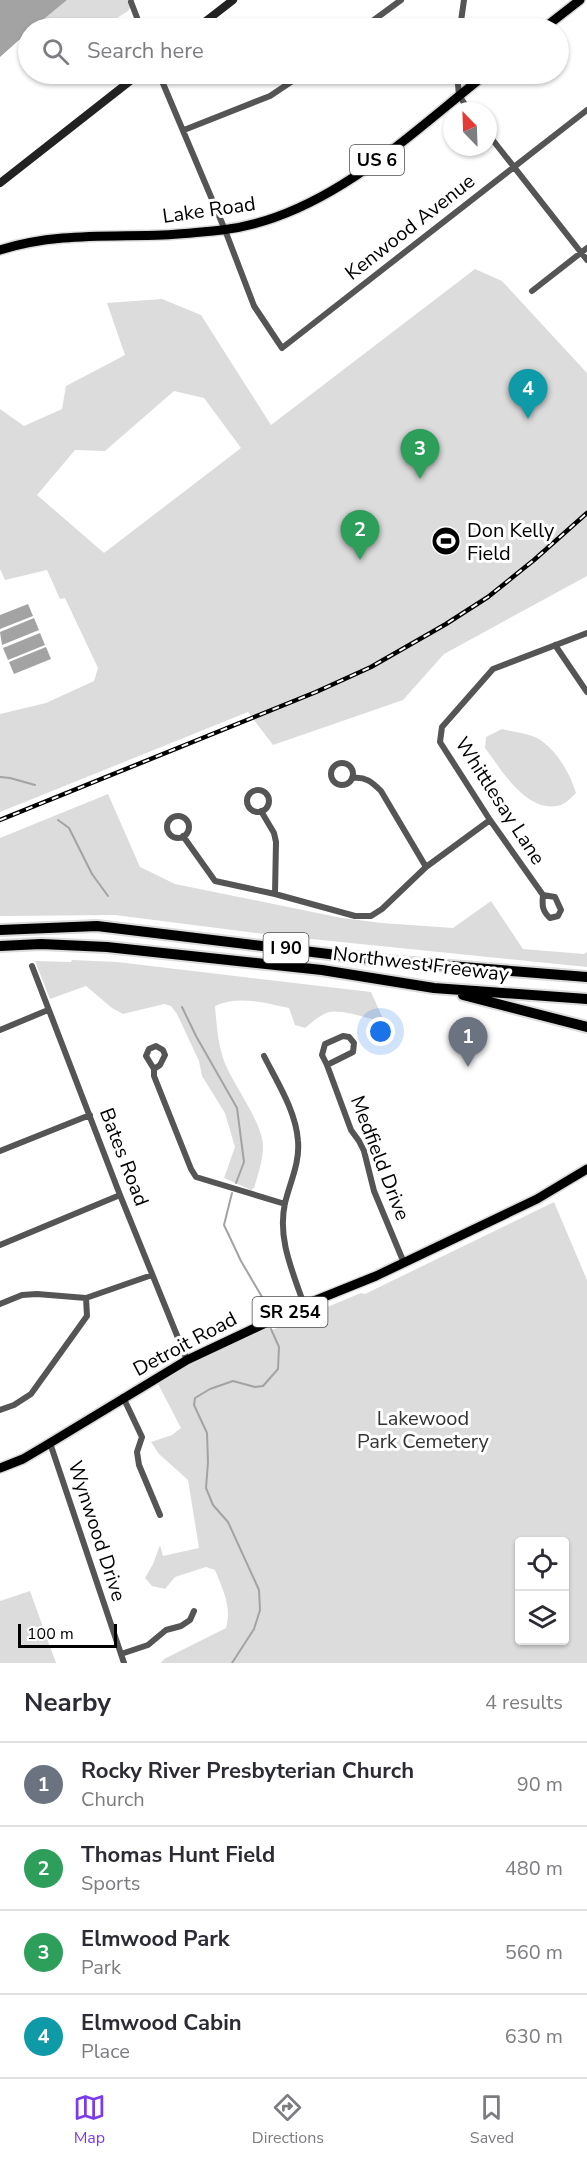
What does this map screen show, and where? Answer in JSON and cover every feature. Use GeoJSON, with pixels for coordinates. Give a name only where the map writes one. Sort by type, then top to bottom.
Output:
{"type":"FeatureCollection","features":[{"type":"Feature","properties":{"kind":"highway","name":"Northwest Freeway"},"geometry":{"type":"LineString","coordinates":[[0,930],[97,926],[387,961],[587,976]]}},
{"type":"Feature","properties":{"kind":"highway","name":"Northwest Freeway"},"geometry":{"type":"LineString","coordinates":[[0,946],[41,944],[107,947],[329,971],[434,988],[587,999]]}},
{"type":"Feature","properties":{"kind":"highway"},"geometry":{"type":"LineString","coordinates":[[434,988],[587,1027]]}},
{"type":"Feature","properties":{"kind":"main road"},"geometry":{"type":"LineString","coordinates":[[557,18],[580,0]]}},
{"type":"Feature","properties":{"kind":"main road","name":"Lake Road"},"geometry":{"type":"LineString","coordinates":[[0,250],[24,242],[58,237],[166,235],[225,230],[265,220],[325,195],[372,164],[473,84]]}},
{"type":"Feature","properties":{"kind":"main road","name":"Detroit Road"},"geometry":{"type":"LineString","coordinates":[[0,1468],[23,1459],[188,1360],[304,1305],[338,1293],[404,1263],[537,1199],[587,1169]]}},
{"type":"Feature","properties":{"kind":"street"},"geometry":{"type":"LineString","coordinates":[[210,18],[233,0]]}},
{"type":"Feature","properties":{"kind":"street"},"geometry":{"type":"LineString","coordinates":[[377,18],[401,0]]}},
{"type":"Feature","properties":{"kind":"street"},"geometry":{"type":"LineString","coordinates":[[461,18],[464,0]]}},
{"type":"Feature","properties":{"kind":"street"},"geometry":{"type":"LineString","coordinates":[[131,2],[137,18]]}},
{"type":"Feature","properties":{"kind":"street"},"geometry":{"type":"LineString","coordinates":[[0,183],[126,84]]}},
{"type":"Feature","properties":{"kind":"street"},"geometry":{"type":"LineString","coordinates":[[163,84],[225,230]]}},
{"type":"Feature","properties":{"kind":"street"},"geometry":{"type":"LineString","coordinates":[[184,130],[270,96],[288,84]]}},
{"type":"Feature","properties":{"kind":"street"},"geometry":{"type":"LineString","coordinates":[[458,84],[459,95],[463,102]]}},
{"type":"Feature","properties":{"kind":"street","name":"Kenwood Avenue"},"geometry":{"type":"LineString","coordinates":[[225,230],[254,306],[282,348],[587,110]]}},
{"type":"Feature","properties":{"kind":"street"},"geometry":{"type":"LineString","coordinates":[[497,145],[584,250],[587,260]]}},
{"type":"Feature","properties":{"kind":"street"},"geometry":{"type":"LineString","coordinates":[[532,291],[584,250]]}},
{"type":"Feature","properties":{"kind":"street"},"geometry":{"type":"LineString","coordinates":[[587,633],[555,645],[587,692]]}},
{"type":"Feature","properties":{"kind":"street","name":"Whittlesay Lane"},"geometry":{"type":"LineString","coordinates":[[543,895],[490,820],[440,742],[442,727],[493,669],[555,645]]}},
{"type":"Feature","properties":{"kind":"street"},"geometry":{"type":"LineString","coordinates":[[352,778],[359,777],[371,781],[381,791],[426,867]]}},
{"type":"Feature","properties":{"kind":"street"},"geometry":{"type":"LineString","coordinates":[[261,811],[274,833],[276,842],[275,894]]}},
{"type":"Feature","properties":{"kind":"street"},"geometry":{"type":"LineString","coordinates":[[183,837],[215,881],[275,894],[356,916],[371,916],[382,909],[426,867],[490,820]]}},
{"type":"Feature","properties":{"kind":"street","name":"Bates Road"},"geometry":{"type":"LineString","coordinates":[[32,966],[120,1195],[188,1360]]}},
{"type":"Feature","properties":{"kind":"street"},"geometry":{"type":"LineString","coordinates":[[0,1030],[48,1010]]}},
{"type":"Feature","properties":{"kind":"street"},"geometry":{"type":"LineString","coordinates":[[343,1036],[352,1040],[353,1052],[327,1065],[322,1055],[325,1044],[343,1036]]}},
{"type":"Feature","properties":{"kind":"street"},"geometry":{"type":"LineString","coordinates":[[264,1056],[292,1113],[298,1140],[296,1169],[285,1203],[282,1229],[285,1249],[304,1305]]}},
{"type":"Feature","properties":{"kind":"street","name":"Medfield Drive"},"geometry":{"type":"LineString","coordinates":[[327,1065],[351,1130],[364,1151],[374,1191],[404,1263]]}},
{"type":"Feature","properties":{"kind":"street"},"geometry":{"type":"LineString","coordinates":[[154,1069],[154,1076],[191,1169],[196,1176],[285,1203]]}},
{"type":"Feature","properties":{"kind":"street"},"geometry":{"type":"LineString","coordinates":[[0,1151],[90,1115]]}},
{"type":"Feature","properties":{"kind":"street"},"geometry":{"type":"LineString","coordinates":[[0,1245],[120,1195]]}},
{"type":"Feature","properties":{"kind":"street"},"geometry":{"type":"LineString","coordinates":[[0,1304],[22,1295],[86,1298],[152,1275]]}},
{"type":"Feature","properties":{"kind":"street"},"geometry":{"type":"LineString","coordinates":[[0,1410],[14,1405],[31,1394],[87,1316],[86,1298]]}},
{"type":"Feature","properties":{"kind":"street"},"geometry":{"type":"LineString","coordinates":[[123,1397],[142,1437],[137,1452],[139,1465],[160,1515]]}},
{"type":"Feature","properties":{"kind":"street","name":"Wynwood Drive"},"geometry":{"type":"LineString","coordinates":[[50,1443],[124,1663]]}},
{"type":"Feature","properties":{"kind":"street"},"geometry":{"type":"LineString","coordinates":[[120,1654],[148,1645],[166,1630],[181,1626],[190,1620],[194,1611]]}},
{"type":"Feature","properties":{"kind":"green space"},"geometry":{"type":"Polygon","coordinates":[[[67,0],[135,0],[128,11],[117,18],[45,18],[67,0]]]}},
{"type":"Feature","properties":{"kind":"green space"},"geometry":{"type":"Polygon","coordinates":[[[475,269],[502,281],[587,373],[587,576],[444,654],[403,700],[273,745],[248,712],[0,812],[0,714],[46,703],[94,681],[98,668],[65,598],[60,599],[47,570],[5,580],[0,569],[0,409],[24,426],[62,409],[66,386],[125,355],[107,303],[162,299],[201,315],[271,425],[475,269]],[[174,391],[105,451],[75,450],[37,495],[104,553],[241,448],[204,398],[174,391]]]}},
{"type":"Feature","properties":{"kind":"green space"},"geometry":{"type":"Polygon","coordinates":[[[502,729],[531,735],[546,744],[562,763],[576,793],[561,805],[549,806],[526,797],[507,778],[485,748],[486,737],[502,729]]]}},
{"type":"Feature","properties":{"kind":"green space"},"geometry":{"type":"Polygon","coordinates":[[[108,794],[140,867],[175,884],[342,918],[453,928],[491,901],[523,949],[584,954],[587,952],[587,967],[272,935],[115,915],[0,916],[0,838],[108,794]]]}},
{"type":"Feature","properties":{"kind":"green space"},"geometry":{"type":"Polygon","coordinates":[[[72,960],[117,962],[371,992],[385,1023],[335,1011],[322,1015],[305,1028],[295,1025],[289,1008],[242,1000],[215,1006],[222,1055],[255,1119],[262,1139],[261,1162],[254,1188],[251,1190],[224,1178],[235,1147],[225,1113],[202,1076],[199,1061],[171,1006],[164,1004],[123,1014],[112,1008],[86,986],[50,999],[35,961],[71,962],[72,960]]]}},
{"type":"Feature","properties":{"kind":"green space","name":"Lakewood Park Cemetery"},"geometry":{"type":"Polygon","coordinates":[[[554,1202],[587,1280],[587,1663],[161,1663],[164,1659],[226,1628],[228,1613],[226,1599],[215,1570],[206,1567],[175,1577],[165,1589],[152,1586],[145,1578],[160,1545],[163,1556],[199,1548],[188,1480],[159,1454],[151,1442],[172,1435],[181,1428],[157,1382],[270,1325],[272,1330],[361,1293],[365,1294],[554,1202]]]}},
{"type":"Feature","properties":{"kind":"green space"},"geometry":{"type":"Polygon","coordinates":[[[30,1591],[56,1663],[0,1663],[0,1601],[30,1591]]]}},
{"type":"Feature","properties":{"kind":"shaded area"},"geometry":{"type":"Polygon","coordinates":[[[0,0],[67,0],[45,18],[18,18],[18,41],[0,57],[0,0]]]}},
{"type":"Feature","properties":{"kind":"shaded area"},"geometry":{"type":"Polygon","coordinates":[[[28,604],[33,616],[0,629],[0,615],[28,604]]]}},
{"type":"Feature","properties":{"kind":"shaded area"},"geometry":{"type":"Polygon","coordinates":[[[34,618],[39,630],[2,645],[0,632],[34,618]]]}},
{"type":"Feature","properties":{"kind":"shaded area"},"geometry":{"type":"Polygon","coordinates":[[[40,633],[45,645],[8,660],[3,648],[40,633]]]}},
{"type":"Feature","properties":{"kind":"shaded area"},"geometry":{"type":"Polygon","coordinates":[[[46,647],[51,659],[14,674],[9,662],[46,647]]]}},
{"type":"Feature","properties":{"kind":"waterway"},"geometry":{"type":"LineString","coordinates":[[0,777],[35,785]]}},
{"type":"Feature","properties":{"kind":"waterway"},"geometry":{"type":"LineString","coordinates":[[58,820],[69,828],[92,874],[108,896]]}},
{"type":"Feature","properties":{"kind":"waterway"},"geometry":{"type":"LineString","coordinates":[[182,1007],[237,1108],[244,1162],[236,1183]]}},
{"type":"Feature","properties":{"kind":"waterway"},"geometry":{"type":"LineString","coordinates":[[232,1193],[224,1225],[241,1261],[269,1309]]}},
{"type":"Feature","properties":{"kind":"waterway"},"geometry":{"type":"LineString","coordinates":[[232,1663],[254,1629],[260,1610],[259,1590],[228,1522],[213,1505],[206,1488],[207,1433],[194,1405],[195,1398],[210,1389],[233,1381],[255,1387],[263,1386],[278,1369],[279,1347],[271,1329]]}},
{"type":"Feature","properties":{"kind":"railway"},"geometry":{"type":"LineString","coordinates":[[0,820],[316,692],[371,667],[488,597],[587,513]]}},
{"type":"Feature","properties":{"kind":"place","name":"Elmwood Cabin"},"geometry":{"type":"Point","coordinates":[528,419]}},
{"type":"Feature","properties":{"kind":"place","name":"Elmwood Park"},"geometry":{"type":"Point","coordinates":[420,479]}},
{"type":"Feature","properties":{"kind":"place","name":"Don Kelly Field"},"geometry":{"type":"Point","coordinates":[446,541]}},
{"type":"Feature","properties":{"kind":"place","name":"Thomas Hunt Field"},"geometry":{"type":"Point","coordinates":[360,560]}},
{"type":"Feature","properties":{"kind":"place","name":"Rocky River Presbyterian Church"},"geometry":{"type":"Point","coordinates":[468,1067]}}]}
